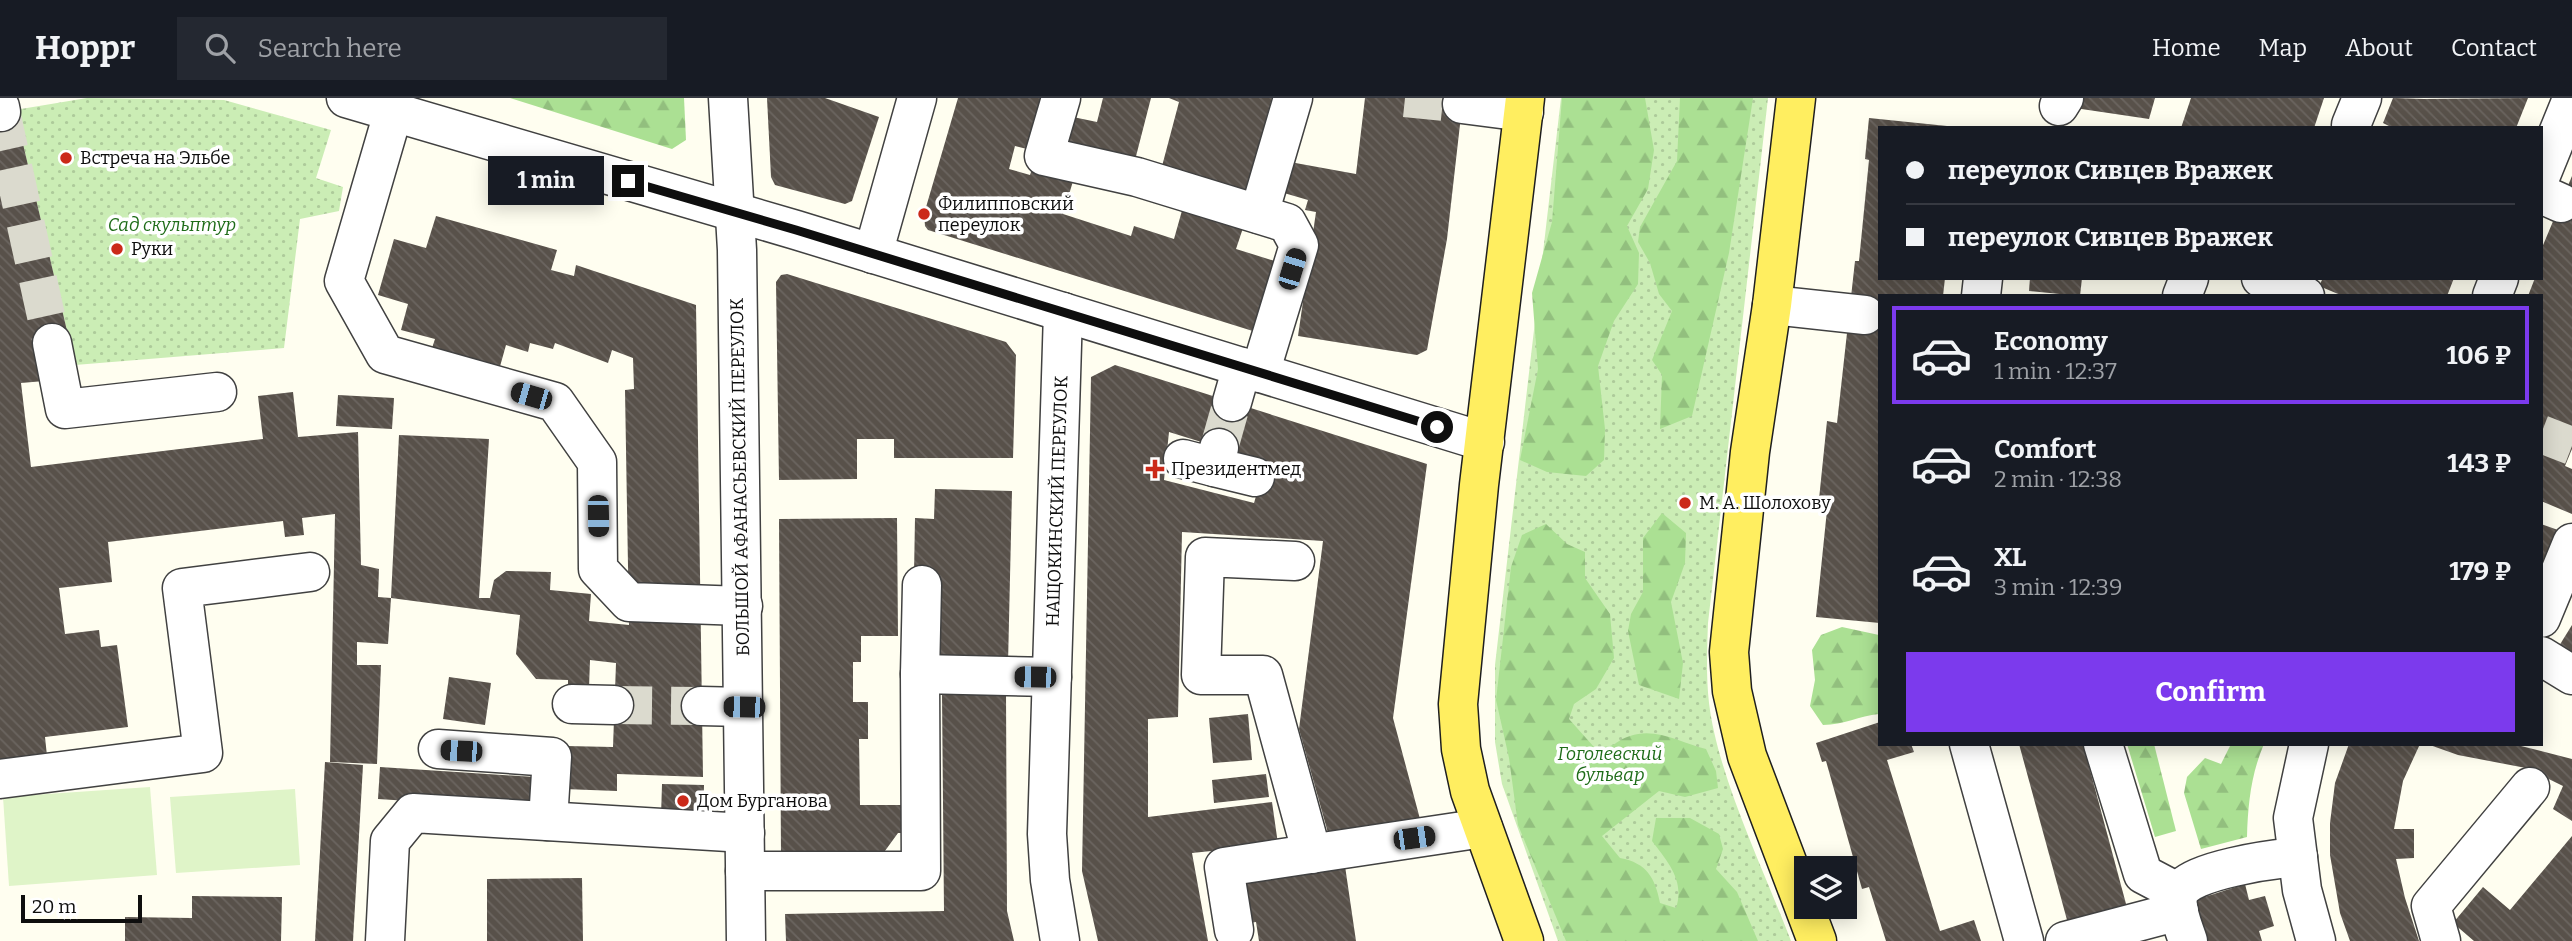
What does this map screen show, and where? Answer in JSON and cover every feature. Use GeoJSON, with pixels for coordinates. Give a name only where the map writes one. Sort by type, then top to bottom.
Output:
{"type":"FeatureCollection","features":[{"type":"Feature","properties":{"kind":"main road"},"geometry":{"type":"LineString","coordinates":[[1796,98],[1772,305],[1749,452],[1729,652],[1732,691],[1747,755],[1817,941]]}},
{"type":"Feature","properties":{"kind":"main road"},"geometry":{"type":"LineString","coordinates":[[1524,105],[1458,704],[1461,750],[1483,828],[1524,941]]}},
{"type":"Feature","properties":{"kind":"street","name":"БОЛЬШОЙ АФАНАСЬЕВСКИЙ ПЕРЕУЛОК"},"geometry":{"type":"LineString","coordinates":[[729,98],[743,606],[746,941]]}},
{"type":"Feature","properties":{"kind":"street"},"geometry":{"type":"LineString","coordinates":[[873,254],[917,98]]}},
{"type":"Feature","properties":{"kind":"street"},"geometry":{"type":"LineString","coordinates":[[1061,98],[1044,156],[1137,177],[1287,223],[1299,245],[1245,381]]}},
{"type":"Feature","properties":{"kind":"street"},"geometry":{"type":"LineString","coordinates":[[1259,214],[1293,98]]}},
{"type":"Feature","properties":{"kind":"street"},"geometry":{"type":"LineString","coordinates":[[353,99],[1063,312],[1245,381],[1485,442]]}},
{"type":"Feature","properties":{"kind":"street"},"geometry":{"type":"LineString","coordinates":[[2548,191],[2572,99]]}},
{"type":"Feature","properties":{"kind":"street"},"geometry":{"type":"LineString","coordinates":[[1462,104],[1524,105]]}},
{"type":"Feature","properties":{"kind":"street"},"geometry":{"type":"LineString","coordinates":[[393,113],[344,281],[385,355],[555,402],[597,462],[598,569],[629,602],[743,606]]}},
{"type":"Feature","properties":{"kind":"street"},"geometry":{"type":"LineString","coordinates":[[2266,280],[2300,294]]}},
{"type":"Feature","properties":{"kind":"street"},"geometry":{"type":"LineString","coordinates":[[1772,305],[1865,315]]}},
{"type":"Feature","properties":{"kind":"street","name":"НАЩОКИНСКИЙ ПЕРЕУЛОК"},"geometry":{"type":"LineString","coordinates":[[1060,941],[1046,834],[1063,312]]}},
{"type":"Feature","properties":{"kind":"street"},"geometry":{"type":"LineString","coordinates":[[52,343],[65,409],[217,391]]}},
{"type":"Feature","properties":{"kind":"street"},"geometry":{"type":"LineString","coordinates":[[1205,458],[1255,477]]}},
{"type":"Feature","properties":{"kind":"street"},"geometry":{"type":"LineString","coordinates":[[2543,613],[2572,543]]}},
{"type":"Feature","properties":{"kind":"street"},"geometry":{"type":"LineString","coordinates":[[1295,561],[1205,557],[1200,675],[1263,675],[1312,854]]}},
{"type":"Feature","properties":{"kind":"street"},"geometry":{"type":"LineString","coordinates":[[0,779],[203,753],[182,588],[310,572]]}},
{"type":"Feature","properties":{"kind":"street"},"geometry":{"type":"LineString","coordinates":[[745,872],[921,871],[922,585]]}},
{"type":"Feature","properties":{"kind":"street"},"geometry":{"type":"LineString","coordinates":[[2543,657],[2572,675]]}},
{"type":"Feature","properties":{"kind":"street"},"geometry":{"type":"LineString","coordinates":[[920,674],[1052,677]]}},
{"type":"Feature","properties":{"kind":"street"},"geometry":{"type":"LineString","coordinates":[[572,704],[614,705]]}},
{"type":"Feature","properties":{"kind":"street"},"geometry":{"type":"LineString","coordinates":[[701,706],[744,707]]}},
{"type":"Feature","properties":{"kind":"street"},"geometry":{"type":"LineString","coordinates":[[1970,746],[2024,941]]}},
{"type":"Feature","properties":{"kind":"street"},"geometry":{"type":"LineString","coordinates":[[2105,746],[2143,874],[2182,915]]}},
{"type":"Feature","properties":{"kind":"street"},"geometry":{"type":"LineString","coordinates":[[2309,746],[2293,818],[2302,890],[2316,941]]}},
{"type":"Feature","properties":{"kind":"street"},"geometry":{"type":"LineString","coordinates":[[438,750],[552,757],[548,821]]}},
{"type":"Feature","properties":{"kind":"street"},"geometry":{"type":"LineString","coordinates":[[2441,941],[2431,906],[2530,786]]}},
{"type":"Feature","properties":{"kind":"street"},"geometry":{"type":"LineString","coordinates":[[384,941],[390,841],[413,813],[745,833]]}},
{"type":"Feature","properties":{"kind":"street"},"geometry":{"type":"LineString","coordinates":[[1234,930],[1224,867],[1483,828]]}},
{"type":"Feature","properties":{"kind":"street"},"geometry":{"type":"LineString","coordinates":[[2182,915],[2191,880],[2274,859],[2298,857]]}},
{"type":"Feature","properties":{"kind":"street"},"geometry":{"type":"LineString","coordinates":[[2065,941],[2182,915]]}},
{"type":"Feature","properties":{"kind":"green space","name":"Сад скульптур"},"geometry":{"type":"Polygon","coordinates":[[[87,98],[224,100],[331,130],[316,178],[343,187],[339,211],[300,219],[284,348],[75,365],[15,110],[87,98]]]}},
{"type":"Feature","properties":{"kind":"green space"},"geometry":{"type":"Polygon","coordinates":[[[510,98],[684,98],[686,140],[672,149],[510,98]]]}},
{"type":"Feature","properties":{"kind":"green space","name":"Гоголевский бульвар"},"geometry":{"type":"Polygon","coordinates":[[[1561,98],[1768,98],[1708,623],[1707,673],[1709,703],[1722,761],[1743,823],[1791,941],[1558,941],[1502,784],[1495,742],[1495,665],[1561,98]]]}},
{"type":"Feature","properties":{"kind":"green space"},"geometry":{"type":"Polygon","coordinates":[[[1562,98],[1645,98],[1654,150],[1648,189],[1627,226],[1639,253],[1638,284],[1614,321],[1598,366],[1605,429],[1604,460],[1586,476],[1547,472],[1520,460],[1538,369],[1532,293],[1552,222],[1562,98]]]}},
{"type":"Feature","properties":{"kind":"green space"},"geometry":{"type":"Polygon","coordinates":[[[1680,98],[1753,98],[1729,253],[1692,416],[1660,429],[1662,375],[1652,360],[1672,311],[1659,294],[1650,263],[1638,242],[1640,227],[1677,161],[1680,98]]]}},
{"type":"Feature","properties":{"kind":"green space"},"geometry":{"type":"Polygon","coordinates":[[[1662,513],[1686,533],[1685,563],[1671,602],[1683,663],[1679,699],[1639,685],[1628,631],[1631,614],[1643,592],[1643,538],[1662,513]]]}},
{"type":"Feature","properties":{"kind":"green space"},"geometry":{"type":"Polygon","coordinates":[[[1546,524],[1567,544],[1585,552],[1585,578],[1610,614],[1614,658],[1596,689],[1574,704],[1569,719],[1594,747],[1611,746],[1624,738],[1649,733],[1706,749],[1716,771],[1718,788],[1685,797],[1659,791],[1602,836],[1620,858],[1637,864],[1648,873],[1660,903],[1676,908],[1677,880],[1652,841],[1656,818],[1690,818],[1719,834],[1723,849],[1716,869],[1737,892],[1758,941],[1566,941],[1518,825],[1509,758],[1496,700],[1511,567],[1522,535],[1546,524]]]}},
{"type":"Feature","properties":{"kind":"green space"},"geometry":{"type":"Polygon","coordinates":[[[1842,627],[1878,635],[1878,714],[1823,725],[1810,706],[1815,680],[1812,650],[1821,635],[1842,627]]]}},
{"type":"Feature","properties":{"kind":"green space"},"geometry":{"type":"Polygon","coordinates":[[[2128,746],[2155,746],[2176,831],[2155,837],[2128,746]]]}},
{"type":"Feature","properties":{"kind":"green space"},"geometry":{"type":"Polygon","coordinates":[[[2230,746],[2263,746],[2251,789],[2247,837],[2201,849],[2184,793],[2187,777],[2205,758],[2221,764],[2230,746]]]}},
{"type":"Feature","properties":{"kind":"green space"},"geometry":{"type":"Polygon","coordinates":[[[150,787],[157,875],[9,886],[3,797],[150,787]]]}},
{"type":"Feature","properties":{"kind":"green space"},"geometry":{"type":"Polygon","coordinates":[[[295,789],[300,865],[176,873],[170,797],[295,789]]]}},
{"type":"Feature","properties":{"kind":"building"},"geometry":{"type":"Polygon","coordinates":[[[767,98],[825,98],[879,117],[852,201],[845,204],[775,185],[771,177],[767,98]]]}},
{"type":"Feature","properties":{"kind":"building"},"geometry":{"type":"Polygon","coordinates":[[[958,98],[1041,98],[1027,149],[1015,146],[1009,169],[1030,175],[1033,166],[1074,178],[1063,214],[1131,236],[1134,226],[1174,239],[1183,207],[1244,225],[1236,249],[1278,262],[1256,332],[928,230],[924,214],[958,98]]]}},
{"type":"Feature","properties":{"kind":"building"},"geometry":{"type":"Polygon","coordinates":[[[1103,98],[1151,98],[1134,164],[1066,147],[1073,117],[1097,122],[1103,98]]]}},
{"type":"Feature","properties":{"kind":"building"},"geometry":{"type":"Polygon","coordinates":[[[1169,98],[1272,98],[1246,193],[1161,170],[1179,102],[1169,98]]]}},
{"type":"Feature","properties":{"kind":"building"},"geometry":{"type":"Polygon","coordinates":[[[1365,98],[1463,98],[1447,239],[1427,350],[1417,355],[1298,336],[1316,212],[1305,210],[1308,200],[1284,193],[1290,162],[1356,174],[1365,98]]]}},
{"type":"Feature","properties":{"kind":"building"},"geometry":{"type":"Polygon","coordinates":[[[2070,98],[2155,98],[2149,119],[2068,107],[2070,98]]]}},
{"type":"Feature","properties":{"kind":"building"},"geometry":{"type":"Polygon","coordinates":[[[2191,98],[2324,98],[2315,126],[2182,126],[2191,98]]]}},
{"type":"Feature","properties":{"kind":"building"},"geometry":{"type":"Polygon","coordinates":[[[2393,98],[2528,98],[2517,126],[2389,126],[2383,123],[2393,98]]]}},
{"type":"Feature","properties":{"kind":"building"},"geometry":{"type":"Polygon","coordinates":[[[15,110],[68,335],[44,381],[21,383],[31,467],[263,439],[258,396],[293,392],[298,437],[358,432],[361,565],[379,569],[378,597],[391,598],[388,644],[357,642],[357,665],[381,665],[377,764],[330,762],[335,514],[302,518],[304,535],[285,537],[283,521],[108,542],[112,582],[59,588],[65,634],[99,630],[101,647],[117,645],[128,727],[45,737],[47,756],[0,762],[0,112],[15,110]]]}},
{"type":"Feature","properties":{"kind":"building"},"geometry":{"type":"Polygon","coordinates":[[[1869,118],[1947,126],[1878,126],[1878,280],[1945,280],[1943,294],[1878,294],[1878,623],[1816,617],[1827,510],[1818,509],[1827,421],[1837,423],[1855,261],[1859,261],[1869,160],[1865,159],[1869,118]]]}},
{"type":"Feature","properties":{"kind":"building"},"geometry":{"type":"Polygon","coordinates":[[[2572,176],[2572,449],[2565,466],[2572,469],[2572,514],[2543,502],[2543,294],[2529,294],[2534,280],[2543,280],[2543,245],[2572,176]]]}},
{"type":"Feature","properties":{"kind":"building"},"geometry":{"type":"Polygon","coordinates":[[[436,216],[557,250],[551,270],[574,276],[576,265],[696,305],[703,777],[617,774],[617,791],[564,789],[566,746],[613,747],[616,663],[590,660],[589,688],[568,687],[568,680],[536,679],[516,654],[520,615],[391,598],[399,435],[489,439],[479,598],[490,598],[494,580],[506,571],[551,572],[550,590],[591,594],[589,621],[629,625],[625,390],[634,389],[633,358],[612,350],[608,363],[555,343],[553,349],[530,343],[528,352],[506,345],[499,370],[431,351],[435,339],[401,330],[408,304],[378,295],[394,239],[426,248],[436,216]]]}},
{"type":"Feature","properties":{"kind":"building"},"geometry":{"type":"Polygon","coordinates":[[[787,274],[1006,342],[1016,355],[1013,458],[894,458],[894,439],[857,439],[857,479],[779,480],[776,282],[781,275],[787,274]]]}},
{"type":"Feature","properties":{"kind":"building"},"geometry":{"type":"Polygon","coordinates":[[[2030,280],[2082,280],[2080,294],[2029,291],[2030,280]]]}},
{"type":"Feature","properties":{"kind":"building"},"geometry":{"type":"Polygon","coordinates":[[[2322,280],[2453,280],[2448,294],[2338,294],[2319,286],[2322,280]]]}},
{"type":"Feature","properties":{"kind":"building"},"geometry":{"type":"Polygon","coordinates":[[[1115,365],[1427,464],[1393,718],[1420,819],[1328,833],[1299,729],[1323,541],[1182,532],[1178,717],[1148,719],[1148,817],[1272,802],[1278,844],[1192,853],[1208,941],[1098,941],[1082,871],[1091,377],[1115,365]],[[1169,432],[1164,480],[1254,503],[1266,462],[1169,432]]]}},
{"type":"Feature","properties":{"kind":"building"},"geometry":{"type":"Polygon","coordinates":[[[338,395],[394,398],[392,429],[336,426],[338,395]]]}},
{"type":"Feature","properties":{"kind":"building"},"geometry":{"type":"Polygon","coordinates":[[[935,489],[1012,491],[1008,664],[931,662],[914,574],[915,518],[934,519],[935,489]]]}},
{"type":"Feature","properties":{"kind":"building"},"geometry":{"type":"Polygon","coordinates":[[[897,518],[898,636],[861,636],[861,662],[853,662],[853,702],[868,702],[868,739],[859,739],[860,805],[908,805],[908,833],[898,833],[882,855],[781,855],[779,519],[897,518]]]}},
{"type":"Feature","properties":{"kind":"building"},"geometry":{"type":"Polygon","coordinates":[[[2543,525],[2558,530],[2546,561],[2543,560],[2543,525]]]}},
{"type":"Feature","properties":{"kind":"building"},"geometry":{"type":"Polygon","coordinates":[[[2572,625],[2572,654],[2559,646],[2572,625]]]}},
{"type":"Feature","properties":{"kind":"building"},"geometry":{"type":"Polygon","coordinates":[[[449,677],[491,683],[485,725],[443,719],[449,677]]]}},
{"type":"Feature","properties":{"kind":"building"},"geometry":{"type":"Polygon","coordinates":[[[1006,692],[1007,911],[1014,941],[786,941],[785,914],[944,911],[942,693],[1006,692]]]}},
{"type":"Feature","properties":{"kind":"building"},"geometry":{"type":"Polygon","coordinates":[[[1248,714],[1252,760],[1213,763],[1209,718],[1248,714]]]}},
{"type":"Feature","properties":{"kind":"building"},"geometry":{"type":"Polygon","coordinates":[[[1878,723],[1878,746],[1912,746],[1914,752],[1887,760],[1940,931],[1974,920],[1981,941],[1886,941],[1869,887],[1862,889],[1857,871],[1857,856],[1853,856],[1826,761],[1822,762],[1816,743],[1878,723]]]}},
{"type":"Feature","properties":{"kind":"building"},"geometry":{"type":"Polygon","coordinates":[[[2020,746],[2084,746],[2129,915],[2070,931],[2020,746]]]}},
{"type":"Feature","properties":{"kind":"building"},"geometry":{"type":"Polygon","coordinates":[[[2348,746],[2419,746],[2403,781],[2394,829],[2414,829],[2414,858],[2396,859],[2419,941],[2350,941],[2340,913],[2330,855],[2330,823],[2335,783],[2348,746]]]}},
{"type":"Feature","properties":{"kind":"building"},"geometry":{"type":"Polygon","coordinates":[[[2433,746],[2521,746],[2572,759],[2572,821],[2553,809],[2563,786],[2526,768],[2458,755],[2433,746]]]}},
{"type":"Feature","properties":{"kind":"building"},"geometry":{"type":"Polygon","coordinates":[[[325,762],[363,765],[353,941],[315,941],[325,762]]]}},
{"type":"Feature","properties":{"kind":"building"},"geometry":{"type":"Polygon","coordinates":[[[380,767],[535,777],[533,809],[378,799],[380,767]]]}},
{"type":"Feature","properties":{"kind":"building"},"geometry":{"type":"Polygon","coordinates":[[[1266,774],[1269,797],[1214,803],[1212,780],[1266,774]]]}},
{"type":"Feature","properties":{"kind":"building","name":"Дом Бурганова"},"geometry":{"type":"Polygon","coordinates":[[[662,784],[704,785],[703,818],[661,817],[662,784]]]}},
{"type":"Feature","properties":{"kind":"building"},"geometry":{"type":"Polygon","coordinates":[[[2572,836],[2572,941],[2474,941],[2453,923],[2483,887],[2510,910],[2572,836]]]}},
{"type":"Feature","properties":{"kind":"building"},"geometry":{"type":"Polygon","coordinates":[[[1345,866],[1356,941],[1259,941],[1256,922],[1249,923],[1243,882],[1345,866]]]}},
{"type":"Feature","properties":{"kind":"building"},"geometry":{"type":"Polygon","coordinates":[[[582,878],[583,941],[487,941],[487,879],[582,878]]]}},
{"type":"Feature","properties":{"kind":"building"},"geometry":{"type":"Polygon","coordinates":[[[2245,884],[2249,900],[2265,896],[2274,926],[2259,931],[2262,941],[2198,941],[2186,903],[2245,884]]]}},
{"type":"Feature","properties":{"kind":"building"},"geometry":{"type":"Polygon","coordinates":[[[192,896],[282,897],[281,941],[125,941],[125,917],[192,918],[192,896]]]}},
{"type":"Feature","properties":{"kind":"tunnel"},"geometry":{"type":"LineString","coordinates":[[1405,98],[1462,104]]}},
{"type":"Feature","properties":{"kind":"tunnel"},"geometry":{"type":"LineString","coordinates":[[1,112],[52,343]]}},
{"type":"Feature","properties":{"kind":"tunnel"},"geometry":{"type":"LineString","coordinates":[[1219,448],[1232,402]]}},
{"type":"Feature","properties":{"kind":"tunnel"},"geometry":{"type":"LineString","coordinates":[[2543,435],[2572,446]]}},
{"type":"Feature","properties":{"kind":"tunnel"},"geometry":{"type":"LineString","coordinates":[[614,705],[701,706]]}},
{"type":"Feature","properties":{"kind":"place","name":"Встреча на Эльбе"},"geometry":{"type":"Point","coordinates":[66,158]}},
{"type":"Feature","properties":{"kind":"place","name":"Филипповский переулок"},"geometry":{"type":"Point","coordinates":[924,214]}},
{"type":"Feature","properties":{"kind":"place","name":"Руки"},"geometry":{"type":"Point","coordinates":[117,249]}},
{"type":"Feature","properties":{"kind":"place","name":"Президентмед"},"geometry":{"type":"Point","coordinates":[1155,469]}},
{"type":"Feature","properties":{"kind":"place","name":"М. А. Шолохову"},"geometry":{"type":"Point","coordinates":[1685,503]}},
{"type":"Feature","properties":{"kind":"place","name":"Дом Бурганова"},"geometry":{"type":"Point","coordinates":[683,801]}},
{"type":"Feature","properties":{"kind":"route"},"geometry":{"type":"LineString","coordinates":[[628,181],[1437,427]]}}]}
